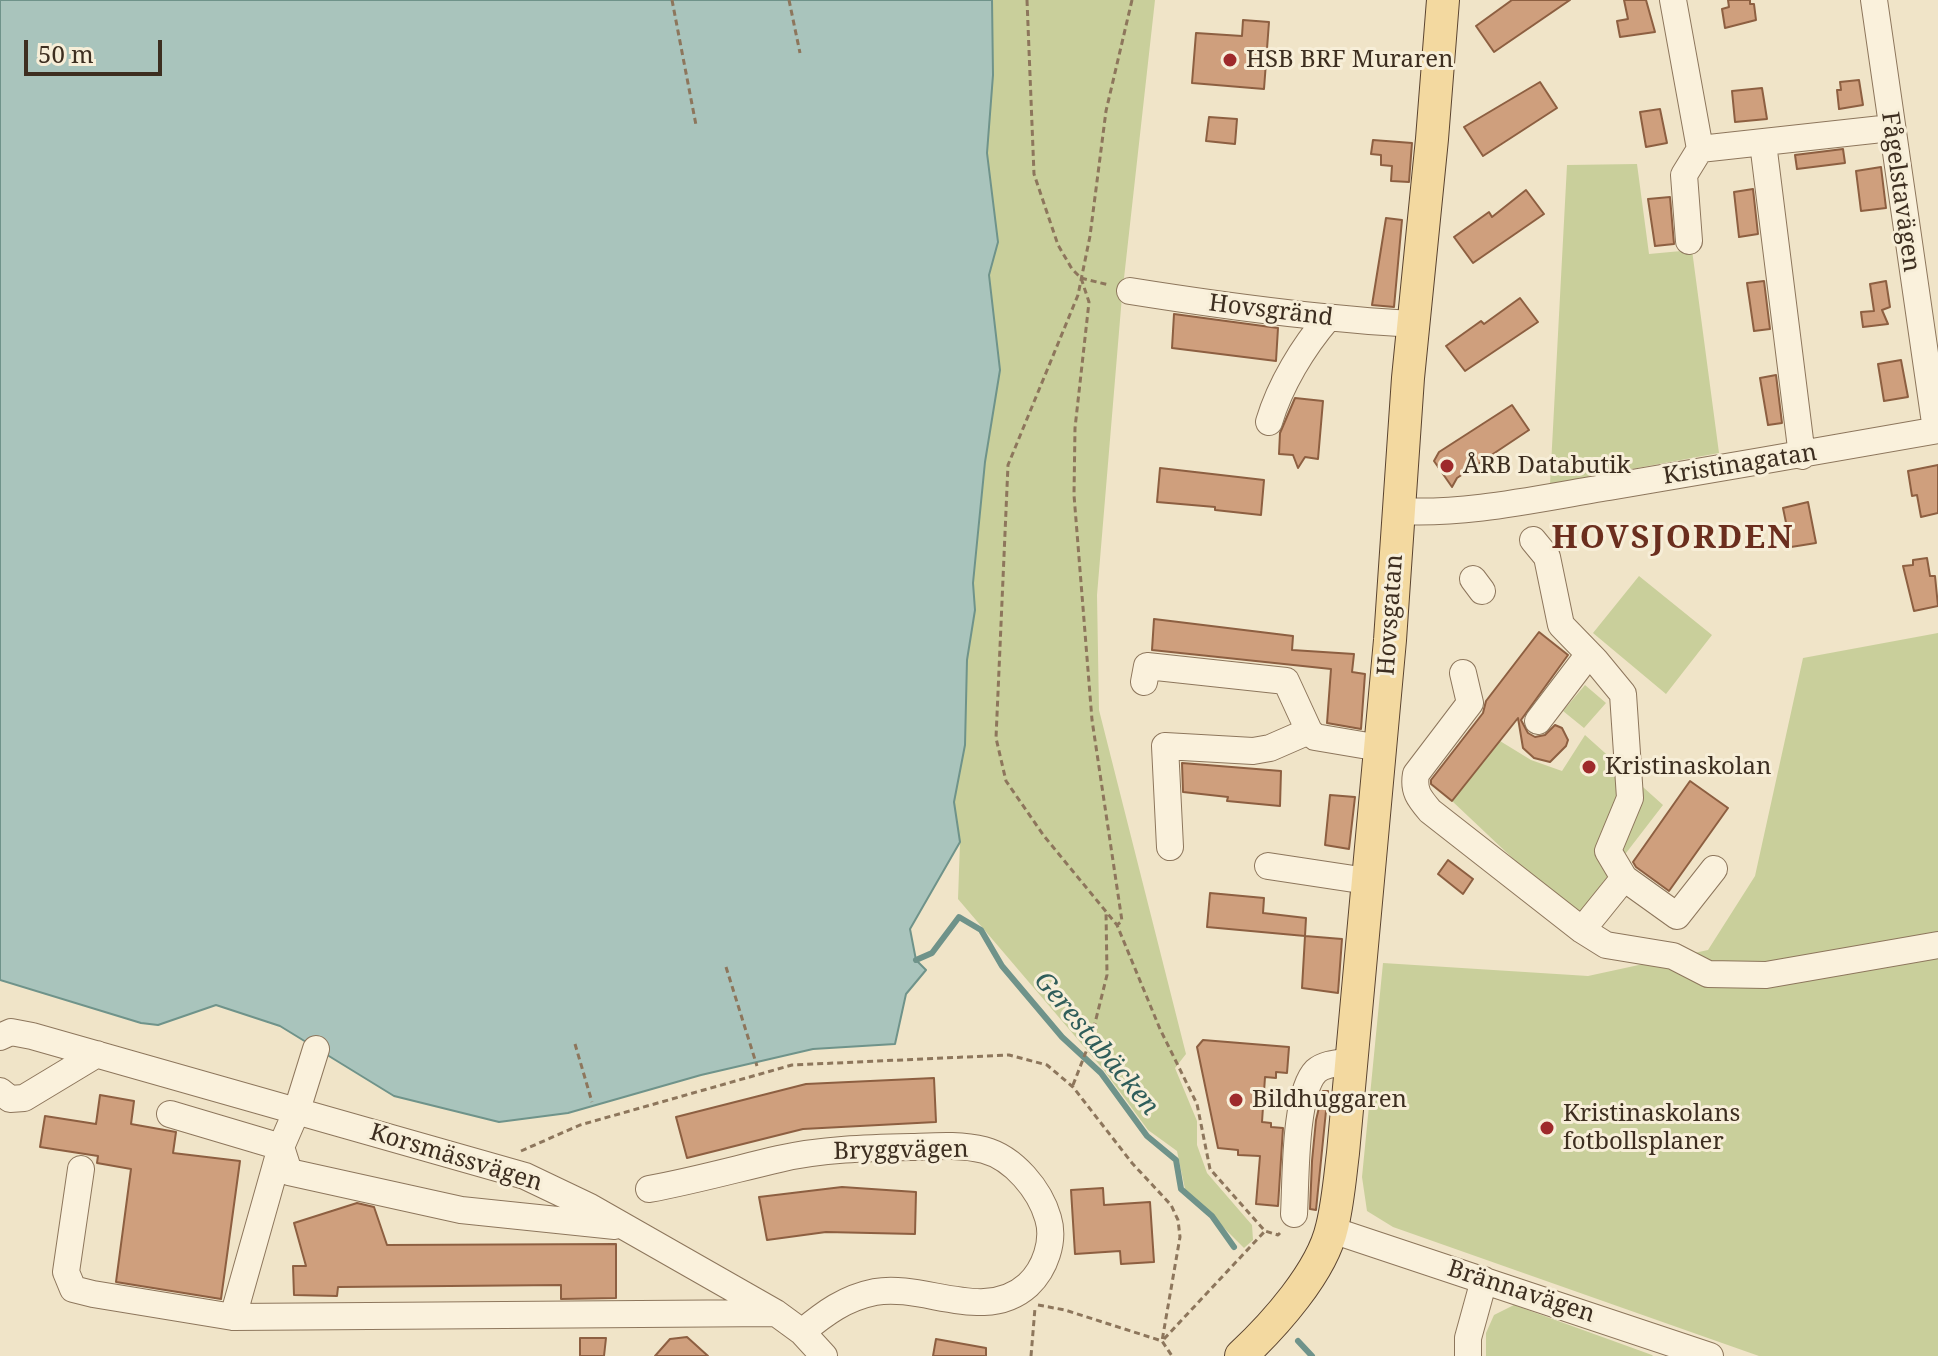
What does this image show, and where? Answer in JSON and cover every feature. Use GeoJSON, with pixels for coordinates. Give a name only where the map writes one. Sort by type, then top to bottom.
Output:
{"type":"FeatureCollection","features":[{"type":"Feature","properties":{"kind":"main road","name":"Hovsgatan"},"geometry":{"type":"LineString","coordinates":[[1241,1356],[1283,1314],[1317,1261],[1332,1230],[1352,1061],[1443,0]]}},
{"type":"Feature","properties":{"kind":"street"},"geometry":{"type":"LineString","coordinates":[[1673,0],[1700,149],[1684,175],[1689,241]]}},
{"type":"Feature","properties":{"kind":"street","name":"Fågelstavägen"},"geometry":{"type":"LineString","coordinates":[[1874,0],[1937,430]]}},
{"type":"Feature","properties":{"kind":"street"},"geometry":{"type":"LineString","coordinates":[[1700,149],[1891,128]]}},
{"type":"Feature","properties":{"kind":"street"},"geometry":{"type":"LineString","coordinates":[[1763,143],[1802,456]]}},
{"type":"Feature","properties":{"kind":"street","name":"Hovsgränd"},"geometry":{"type":"LineString","coordinates":[[1130,291],[1215,305],[1414,324]]}},
{"type":"Feature","properties":{"kind":"street"},"geometry":{"type":"LineString","coordinates":[[1269,422],[1275,402],[1290,375],[1314,334],[1328,318]]}},
{"type":"Feature","properties":{"kind":"street","name":"Kristinagatan"},"geometry":{"type":"LineString","coordinates":[[1398,511],[1435,511],[1528,500],[1802,456],[1937,430]]}},
{"type":"Feature","properties":{"kind":"street"},"geometry":{"type":"LineString","coordinates":[[1533,540],[1547,557],[1561,625],[1623,694],[1630,798],[1608,851],[1624,878],[1677,916]]}},
{"type":"Feature","properties":{"kind":"street"},"geometry":{"type":"LineString","coordinates":[[1538,721],[1589,654]]}},
{"type":"Feature","properties":{"kind":"street"},"geometry":{"type":"LineString","coordinates":[[1144,682],[1147,666],[1286,681],[1309,731],[1315,737],[1380,748]]}},
{"type":"Feature","properties":{"kind":"street"},"geometry":{"type":"LineString","coordinates":[[1463,673],[1470,703],[1416,774],[1416,794],[1430,811],[1582,930],[1606,945],[1673,956],[1708,974],[1766,975],[1938,945]]}},
{"type":"Feature","properties":{"kind":"street"},"geometry":{"type":"LineString","coordinates":[[1170,847],[1165,746],[1253,751],[1270,748],[1309,731]]}},
{"type":"Feature","properties":{"kind":"street"},"geometry":{"type":"LineString","coordinates":[[1268,866],[1367,881]]}},
{"type":"Feature","properties":{"kind":"street"},"geometry":{"type":"LineString","coordinates":[[1673,956],[1662,934],[1714,869]]}},
{"type":"Feature","properties":{"kind":"street"},"geometry":{"type":"LineString","coordinates":[[1582,930],[1624,878]]}},
{"type":"Feature","properties":{"kind":"street","name":"Korsmässvägen"},"geometry":{"type":"LineString","coordinates":[[0,1037],[11,1032],[32,1036],[297,1110],[552,1187],[776,1313],[802,1332],[824,1356]]}},
{"type":"Feature","properties":{"kind":"street"},"geometry":{"type":"LineString","coordinates":[[233,1317],[281,1147],[297,1110],[316,1049]]}},
{"type":"Feature","properties":{"kind":"street"},"geometry":{"type":"LineString","coordinates":[[0,1091],[10,1099],[24,1098],[97,1054]]}},
{"type":"Feature","properties":{"kind":"street"},"geometry":{"type":"LineString","coordinates":[[1294,1214],[1301,1096],[1316,1071],[1330,1064],[1352,1061]]}},
{"type":"Feature","properties":{"kind":"street"},"geometry":{"type":"LineString","coordinates":[[170,1114],[281,1147]]}},
{"type":"Feature","properties":{"kind":"street","name":"Bryggvägen"},"geometry":{"type":"LineString","coordinates":[[649,1189],[712,1177],[781,1158],[860,1148],[952,1146],[986,1151],[1010,1164],[1037,1194],[1051,1227],[1049,1246],[1042,1267],[1029,1284],[1017,1292],[1005,1298],[977,1302],[903,1291],[875,1292],[838,1304],[802,1332]]}},
{"type":"Feature","properties":{"kind":"street"},"geometry":{"type":"LineString","coordinates":[[281,1147],[289,1172],[461,1210],[626,1228]]}},
{"type":"Feature","properties":{"kind":"street"},"geometry":{"type":"LineString","coordinates":[[81,1169],[66,1272],[73,1289],[233,1317],[776,1313]]}},
{"type":"Feature","properties":{"kind":"street","name":"Brännavägen"},"geometry":{"type":"LineString","coordinates":[[1332,1230],[1710,1356]]}},
{"type":"Feature","properties":{"kind":"street"},"geometry":{"type":"LineString","coordinates":[[1468,1356],[1468,1338],[1484,1280]]}},
{"type":"Feature","properties":{"kind":"path"},"geometry":{"type":"LineString","coordinates":[[672,0],[696,125]]}},
{"type":"Feature","properties":{"kind":"path"},"geometry":{"type":"LineString","coordinates":[[789,0],[800,53]]}},
{"type":"Feature","properties":{"kind":"path"},"geometry":{"type":"LineString","coordinates":[[1027,0],[1034,174],[1058,245],[1081,278],[1089,302],[1075,428],[1074,495],[1092,720],[1122,921],[1117,925]]}},
{"type":"Feature","properties":{"kind":"path"},"geometry":{"type":"LineString","coordinates":[[1132,0],[1106,111],[1090,236],[1078,295],[1008,465],[996,738],[1006,781],[1044,836],[1117,925],[1160,1029],[1197,1104],[1210,1169],[1265,1231],[1162,1341]]}},
{"type":"Feature","properties":{"kind":"path"},"geometry":{"type":"LineString","coordinates":[[1081,278],[1130,291]]}},
{"type":"Feature","properties":{"kind":"path"},"geometry":{"type":"LineString","coordinates":[[1073,1087],[1091,1039],[1107,975],[1106,911]]}},
{"type":"Feature","properties":{"kind":"path"},"geometry":{"type":"LineString","coordinates":[[726,967],[757,1066]]}},
{"type":"Feature","properties":{"kind":"path"},"geometry":{"type":"LineString","coordinates":[[575,1044],[592,1102]]}},
{"type":"Feature","properties":{"kind":"path"},"geometry":{"type":"LineString","coordinates":[[493,1167],[544,1139],[580,1125],[792,1065],[1009,1055],[1047,1065],[1073,1087],[1132,1163],[1171,1205],[1178,1220],[1180,1237],[1162,1341],[1172,1356]]}},
{"type":"Feature","properties":{"kind":"path"},"geometry":{"type":"LineString","coordinates":[[1031,1356],[1036,1305]]}},
{"type":"Feature","properties":{"kind":"green space"},"geometry":{"type":"Polygon","coordinates":[[[992,0],[1155,0],[1122,296],[1097,595],[1099,710],[1186,1054],[1175,1068],[1197,1121],[1197,1145],[1207,1173],[1252,1225],[1253,1240],[1244,1248],[1185,1189],[1177,1151],[1148,1130],[1103,1069],[958,899],[960,842],[954,802],[965,745],[967,660],[975,610],[973,583],[985,462],[1000,370],[989,275],[998,242],[987,153],[993,75],[992,0]]]}},
{"type":"Feature","properties":{"kind":"green space"},"geometry":{"type":"Polygon","coordinates":[[[1637,164],[1649,254],[1692,250],[1719,453],[1550,484],[1567,165],[1637,164]]]}},
{"type":"Feature","properties":{"kind":"green space"},"geometry":{"type":"Polygon","coordinates":[[[1639,576],[1712,635],[1666,694],[1593,633],[1639,576]]]}},
{"type":"Feature","properties":{"kind":"green space"},"geometry":{"type":"Polygon","coordinates":[[[1938,633],[1938,1356],[1759,1356],[1393,1227],[1367,1211],[1362,1177],[1383,963],[1588,976],[1708,950],[1755,876],[1803,658],[1938,633]]]}},
{"type":"Feature","properties":{"kind":"green space"},"geometry":{"type":"Polygon","coordinates":[[[1585,685],[1606,703],[1584,728],[1563,711],[1585,685]]]}},
{"type":"Feature","properties":{"kind":"green space"},"geometry":{"type":"Polygon","coordinates":[[[1585,735],[1663,805],[1576,918],[1452,801],[1500,741],[1531,760],[1562,771],[1585,735]]]}},
{"type":"Feature","properties":{"kind":"green space"},"geometry":{"type":"Polygon","coordinates":[[[1514,1305],[1653,1356],[1486,1356],[1486,1333],[1494,1315],[1514,1305]]]}},
{"type":"Feature","properties":{"kind":"water"},"geometry":{"type":"Polygon","coordinates":[[[0,0],[992,0],[993,75],[987,153],[998,242],[989,275],[1000,370],[985,462],[973,583],[975,610],[967,660],[965,745],[954,802],[960,842],[910,929],[916,960],[926,970],[906,994],[895,1044],[813,1049],[701,1075],[568,1113],[499,1122],[394,1096],[280,1026],[216,1005],[158,1025],[141,1023],[0,980],[0,0]]]}},
{"type":"Feature","properties":{"kind":"building"},"geometry":{"type":"Polygon","coordinates":[[[1512,0],[1570,0],[1494,52],[1476,26],[1512,0]]]}},
{"type":"Feature","properties":{"kind":"building"},"geometry":{"type":"Polygon","coordinates":[[[1624,0],[1646,0],[1655,32],[1620,37],[1617,21],[1628,19],[1624,0]]]}},
{"type":"Feature","properties":{"kind":"building"},"geometry":{"type":"Polygon","coordinates":[[[1728,0],[1750,0],[1750,4],[1754,4],[1756,20],[1725,28],[1722,9],[1729,7],[1728,0]]]}},
{"type":"Feature","properties":{"kind":"building","name":"HSB BRF Muraren"},"geometry":{"type":"Polygon","coordinates":[[[1243,20],[1269,22],[1264,89],[1192,83],[1196,33],[1242,36],[1243,20]]]}},
{"type":"Feature","properties":{"kind":"building"},"geometry":{"type":"Polygon","coordinates":[[[1859,80],[1863,105],[1839,109],[1837,90],[1841,90],[1840,82],[1859,80]]]}},
{"type":"Feature","properties":{"kind":"building"},"geometry":{"type":"Polygon","coordinates":[[[1540,82],[1557,108],[1483,156],[1464,127],[1540,82]]]}},
{"type":"Feature","properties":{"kind":"building"},"geometry":{"type":"Polygon","coordinates":[[[1762,88],[1767,119],[1735,122],[1732,91],[1762,88]]]}},
{"type":"Feature","properties":{"kind":"building"},"geometry":{"type":"Polygon","coordinates":[[[1660,109],[1667,143],[1646,147],[1640,112],[1660,109]]]}},
{"type":"Feature","properties":{"kind":"building"},"geometry":{"type":"Polygon","coordinates":[[[1209,117],[1237,119],[1235,144],[1206,141],[1209,117]]]}},
{"type":"Feature","properties":{"kind":"building"},"geometry":{"type":"Polygon","coordinates":[[[1373,140],[1412,143],[1409,182],[1391,181],[1392,166],[1381,165],[1381,155],[1371,154],[1373,140]]]}},
{"type":"Feature","properties":{"kind":"building"},"geometry":{"type":"Polygon","coordinates":[[[1843,149],[1845,163],[1797,169],[1795,155],[1843,149]]]}},
{"type":"Feature","properties":{"kind":"building"},"geometry":{"type":"Polygon","coordinates":[[[1881,167],[1886,208],[1861,211],[1856,171],[1881,167]]]}},
{"type":"Feature","properties":{"kind":"building"},"geometry":{"type":"Polygon","coordinates":[[[1753,189],[1758,234],[1739,237],[1734,192],[1753,189]]]}},
{"type":"Feature","properties":{"kind":"building"},"geometry":{"type":"Polygon","coordinates":[[[1526,190],[1544,214],[1473,263],[1454,237],[1489,212],[1492,217],[1526,190]]]}},
{"type":"Feature","properties":{"kind":"building"},"geometry":{"type":"Polygon","coordinates":[[[1670,197],[1674,244],[1655,246],[1648,199],[1670,197]]]}},
{"type":"Feature","properties":{"kind":"building"},"geometry":{"type":"Polygon","coordinates":[[[1386,218],[1402,220],[1394,307],[1372,305],[1386,218]]]}},
{"type":"Feature","properties":{"kind":"building"},"geometry":{"type":"Polygon","coordinates":[[[1764,281],[1770,329],[1754,331],[1747,283],[1764,281]]]}},
{"type":"Feature","properties":{"kind":"building"},"geometry":{"type":"Polygon","coordinates":[[[1886,281],[1890,307],[1882,310],[1888,324],[1863,327],[1861,312],[1874,311],[1870,284],[1886,281]]]}},
{"type":"Feature","properties":{"kind":"building"},"geometry":{"type":"Polygon","coordinates":[[[1520,298],[1538,322],[1465,371],[1446,346],[1520,298]]]}},
{"type":"Feature","properties":{"kind":"building"},"geometry":{"type":"Polygon","coordinates":[[[1174,314],[1278,328],[1276,361],[1172,348],[1174,314]]]}},
{"type":"Feature","properties":{"kind":"building"},"geometry":{"type":"Polygon","coordinates":[[[1901,360],[1908,397],[1884,401],[1878,364],[1901,360]]]}},
{"type":"Feature","properties":{"kind":"building"},"geometry":{"type":"Polygon","coordinates":[[[1776,375],[1782,423],[1768,425],[1760,378],[1776,375]]]}},
{"type":"Feature","properties":{"kind":"building"},"geometry":{"type":"Polygon","coordinates":[[[1295,398],[1323,401],[1318,459],[1305,457],[1298,468],[1293,455],[1279,454],[1280,433],[1295,398]]]}},
{"type":"Feature","properties":{"kind":"building"},"geometry":{"type":"Polygon","coordinates":[[[1512,405],[1529,430],[1457,478],[1452,487],[1434,461],[1439,452],[1512,405]]]}},
{"type":"Feature","properties":{"kind":"building"},"geometry":{"type":"Polygon","coordinates":[[[1938,465],[1938,513],[1921,517],[1917,495],[1912,496],[1908,471],[1938,465]]]}},
{"type":"Feature","properties":{"kind":"building"},"geometry":{"type":"Polygon","coordinates":[[[1160,468],[1264,480],[1261,515],[1157,502],[1160,468]]]}},
{"type":"Feature","properties":{"kind":"building"},"geometry":{"type":"Polygon","coordinates":[[[1808,502],[1816,543],[1791,547],[1783,508],[1808,502]]]}},
{"type":"Feature","properties":{"kind":"building"},"geometry":{"type":"Polygon","coordinates":[[[1927,558],[1930,576],[1935,576],[1938,606],[1914,611],[1903,566],[1913,565],[1913,560],[1927,558]]]}},
{"type":"Feature","properties":{"kind":"building"},"geometry":{"type":"Polygon","coordinates":[[[1154,619],[1293,636],[1292,650],[1354,654],[1352,672],[1365,674],[1361,729],[1327,723],[1331,669],[1152,650],[1154,619]]]}},
{"type":"Feature","properties":{"kind":"building"},"geometry":{"type":"Polygon","coordinates":[[[1539,632],[1568,655],[1521,720],[1528,733],[1535,737],[1545,735],[1555,725],[1562,728],[1568,740],[1566,746],[1550,762],[1534,758],[1523,748],[1518,718],[1452,801],[1431,784],[1431,780],[1483,713],[1486,701],[1539,632]]]}},
{"type":"Feature","properties":{"kind":"building"},"geometry":{"type":"Polygon","coordinates":[[[1182,763],[1281,771],[1280,806],[1227,801],[1228,797],[1183,792],[1182,763]]]}},
{"type":"Feature","properties":{"kind":"building"},"geometry":{"type":"Polygon","coordinates":[[[1690,781],[1728,808],[1669,891],[1633,862],[1690,781]]]}},
{"type":"Feature","properties":{"kind":"building"},"geometry":{"type":"Polygon","coordinates":[[[1330,795],[1355,797],[1349,849],[1325,845],[1330,795]]]}},
{"type":"Feature","properties":{"kind":"building"},"geometry":{"type":"Polygon","coordinates":[[[1448,860],[1473,879],[1463,894],[1438,874],[1448,860]]]}},
{"type":"Feature","properties":{"kind":"building"},"geometry":{"type":"Polygon","coordinates":[[[1210,893],[1264,898],[1263,913],[1306,918],[1305,936],[1207,927],[1210,893]]]}},
{"type":"Feature","properties":{"kind":"building"},"geometry":{"type":"Polygon","coordinates":[[[1305,936],[1342,939],[1338,993],[1302,988],[1305,936]]]}},
{"type":"Feature","properties":{"kind":"building","name":"Bildhuggaren"},"geometry":{"type":"Polygon","coordinates":[[[1203,1040],[1289,1047],[1287,1073],[1276,1072],[1276,1078],[1265,1077],[1262,1122],[1283,1128],[1278,1206],[1256,1204],[1260,1156],[1238,1155],[1238,1150],[1218,1148],[1197,1047],[1203,1040]]]}},
{"type":"Feature","properties":{"kind":"building"},"geometry":{"type":"Polygon","coordinates":[[[934,1078],[936,1122],[803,1129],[687,1158],[676,1117],[806,1084],[934,1078]]]}},
{"type":"Feature","properties":{"kind":"building"},"geometry":{"type":"Polygon","coordinates":[[[1323,1091],[1328,1091],[1316,1210],[1310,1209],[1312,1161],[1316,1120],[1323,1091]]]}},
{"type":"Feature","properties":{"kind":"building"},"geometry":{"type":"Polygon","coordinates":[[[100,1095],[134,1101],[131,1124],[176,1132],[173,1153],[240,1161],[221,1299],[116,1282],[131,1169],[97,1163],[98,1156],[40,1147],[45,1116],[96,1124],[100,1095]]]}},
{"type":"Feature","properties":{"kind":"building"},"geometry":{"type":"Polygon","coordinates":[[[842,1187],[916,1192],[915,1234],[826,1232],[767,1240],[759,1197],[842,1187]]]}},
{"type":"Feature","properties":{"kind":"building"},"geometry":{"type":"Polygon","coordinates":[[[1103,1188],[1104,1205],[1150,1202],[1154,1262],[1121,1264],[1120,1251],[1075,1254],[1071,1190],[1103,1188]]]}},
{"type":"Feature","properties":{"kind":"building"},"geometry":{"type":"Polygon","coordinates":[[[357,1203],[374,1207],[387,1245],[616,1244],[616,1298],[561,1299],[561,1285],[338,1287],[337,1296],[294,1295],[293,1266],[306,1266],[294,1223],[357,1203]]]}},
{"type":"Feature","properties":{"kind":"building"},"geometry":{"type":"Polygon","coordinates":[[[687,1337],[708,1356],[655,1356],[670,1339],[687,1337]]]}},
{"type":"Feature","properties":{"kind":"building"},"geometry":{"type":"Polygon","coordinates":[[[580,1338],[606,1338],[604,1356],[580,1356],[580,1338]]]}},
{"type":"Feature","properties":{"kind":"building"},"geometry":{"type":"Polygon","coordinates":[[[936,1339],[986,1348],[986,1356],[933,1356],[936,1339]]]}},
{"type":"Feature","properties":{"kind":"waterway","name":"Gerestabäcken"},"geometry":{"type":"LineString","coordinates":[[916,960],[932,953],[959,917],[981,930],[1002,966],[1062,1037],[1101,1073],[1147,1136],[1176,1160],[1181,1189],[1212,1216],[1234,1247]]}},
{"type":"Feature","properties":{"kind":"waterway"},"geometry":{"type":"LineString","coordinates":[[1298,1341],[1312,1356]]}},
{"type":"Feature","properties":{"kind":"place","name":"HSB BRF Muraren"},"geometry":{"type":"Point","coordinates":[1230,60]}},
{"type":"Feature","properties":{"kind":"place","name":"ÅRB Databutik"},"geometry":{"type":"Point","coordinates":[1447,466]}},
{"type":"Feature","properties":{"kind":"place","name":"Kristinaskolan"},"geometry":{"type":"Point","coordinates":[1589,767]}},
{"type":"Feature","properties":{"kind":"place","name":"Bildhuggaren"},"geometry":{"type":"Point","coordinates":[1236,1100]}},
{"type":"Feature","properties":{"kind":"place","name":"Kristinaskolans fotbollsplaner"},"geometry":{"type":"Point","coordinates":[1547,1128]}},
{"type":"Feature","properties":{"kind":"district","name":"HOVSJORDEN"},"geometry":{"type":"Point","coordinates":[1673,539]}}]}
